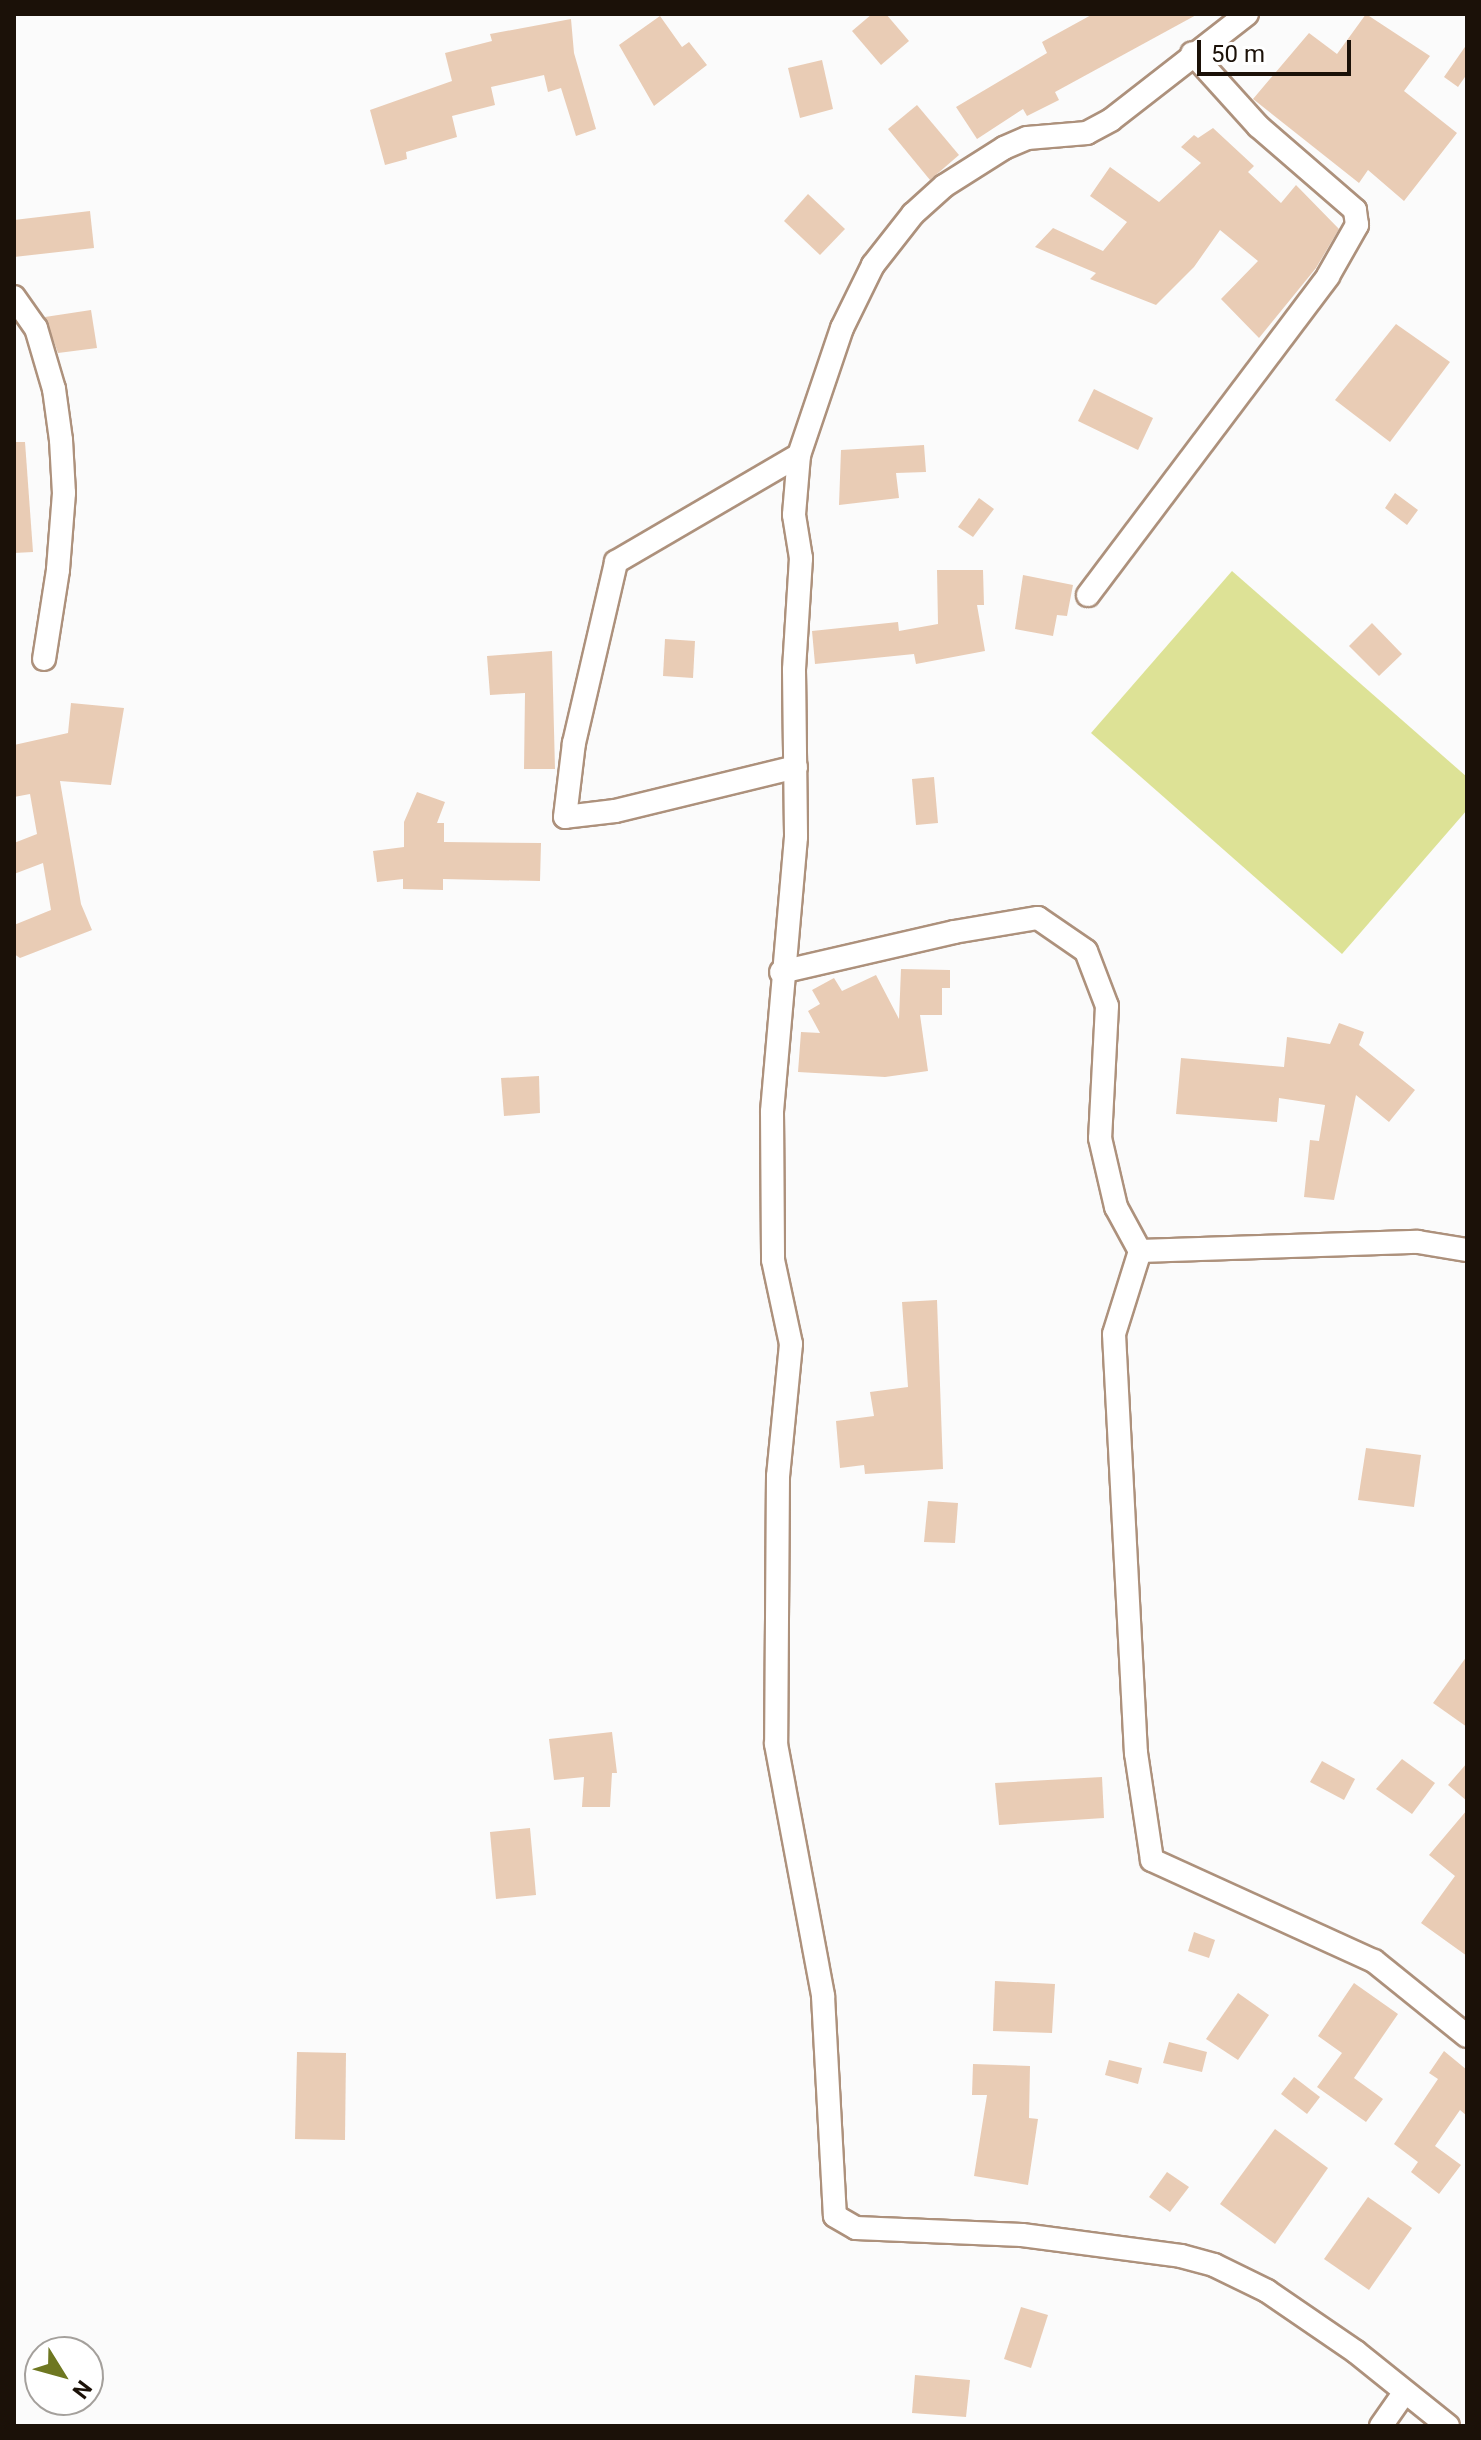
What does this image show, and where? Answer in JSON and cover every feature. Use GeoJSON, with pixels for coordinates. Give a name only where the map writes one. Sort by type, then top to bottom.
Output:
{"type":"FeatureCollection","features":[{"type":"Feature","properties":{"kind":"street"},"geometry":{"type":"LineString","coordinates":[[1247,14],[1192,53],[1111,120],[1087,133],[1027,138],[1004,148],[944,186],[913,214],[873,265],[842,328],[799,455],[794,515],[801,558],[794,670],[796,837],[781,972],[772,1112],[773,1260],[791,1344],[778,1476],[776,1744],[823,1996],[835,2216],[856,2228],[1022,2235],[1181,2256],[1214,2265],[1292,2308],[1356,2352],[1403,2394],[1448,2426]]}},
{"type":"Feature","properties":{"kind":"street"},"geometry":{"type":"LineString","coordinates":[[1088,595],[1328,276],[1357,225],[1355,210],[1258,126],[1192,53]]}},
{"type":"Feature","properties":{"kind":"street"},"geometry":{"type":"LineString","coordinates":[[14,297],[36,328],[54,389],[61,440],[64,493],[58,570],[44,659]]}},
{"type":"Feature","properties":{"kind":"street"},"geometry":{"type":"LineString","coordinates":[[796,767],[615,811],[565,817],[574,743],[616,562],[799,455]]}},
{"type":"Feature","properties":{"kind":"street"},"geometry":{"type":"LineString","coordinates":[[781,972],[954,932],[1038,918],[1086,951],[1107,1006],[1100,1138],[1116,1207],[1140,1251],[1114,1334],[1136,1753],[1152,1860],[1374,1961],[1467,2036]]}},
{"type":"Feature","properties":{"kind":"street"},"geometry":{"type":"LineString","coordinates":[[1140,1251],[1418,1242],[1467,1250]]}},
{"type":"Feature","properties":{"kind":"street"},"geometry":{"type":"LineString","coordinates":[[1381,2426],[1403,2394]]}},
{"type":"Feature","properties":{"kind":"green space"},"geometry":{"type":"Polygon","coordinates":[[[1232,571],[1467,777],[1467,810],[1342,954],[1091,733],[1232,571]]]}},
{"type":"Feature","properties":{"kind":"building"},"geometry":{"type":"Polygon","coordinates":[[[872,14],[886,14],[909,41],[881,65],[852,31],[872,14]]]}},
{"type":"Feature","properties":{"kind":"building"},"geometry":{"type":"Polygon","coordinates":[[[1093,14],[1198,14],[1055,92],[1059,100],[1027,116],[1023,109],[977,139],[956,107],[1047,53],[1042,42],[1093,14]]]}},
{"type":"Feature","properties":{"kind":"building"},"geometry":{"type":"Polygon","coordinates":[[[1366,14],[1430,56],[1404,91],[1457,133],[1404,201],[1368,170],[1359,183],[1253,99],[1309,33],[1337,54],[1366,14]]]}},
{"type":"Feature","properties":{"kind":"building"},"geometry":{"type":"Polygon","coordinates":[[[660,16],[682,47],[689,42],[707,65],[654,106],[619,45],[660,16]]]}},
{"type":"Feature","properties":{"kind":"building"},"geometry":{"type":"Polygon","coordinates":[[[571,19],[574,53],[596,129],[576,136],[561,88],[548,92],[544,75],[491,87],[495,105],[452,116],[457,137],[406,152],[407,159],[385,165],[370,110],[452,81],[445,53],[492,41],[490,34],[571,19]]]}},
{"type":"Feature","properties":{"kind":"building"},"geometry":{"type":"Polygon","coordinates":[[[1467,44],[1467,74],[1458,87],[1444,77],[1467,44]]]}},
{"type":"Feature","properties":{"kind":"building"},"geometry":{"type":"Polygon","coordinates":[[[822,60],[833,109],[800,118],[788,68],[822,60]]]}},
{"type":"Feature","properties":{"kind":"building"},"geometry":{"type":"Polygon","coordinates":[[[917,105],[959,155],[930,180],[888,129],[917,105]]]}},
{"type":"Feature","properties":{"kind":"building"},"geometry":{"type":"Polygon","coordinates":[[[1213,128],[1254,166],[1248,172],[1281,203],[1296,185],[1339,229],[1316,268],[1259,338],[1221,299],[1258,261],[1220,230],[1194,267],[1156,305],[1090,279],[1096,273],[1035,247],[1053,228],[1103,251],[1127,222],[1090,196],[1110,167],[1159,202],[1201,163],[1181,147],[1194,135],[1198,138],[1213,128]]]}},
{"type":"Feature","properties":{"kind":"building"},"geometry":{"type":"Polygon","coordinates":[[[808,194],[845,229],[820,255],[784,221],[808,194]]]}},
{"type":"Feature","properties":{"kind":"building"},"geometry":{"type":"Polygon","coordinates":[[[90,211],[94,248],[14,257],[14,220],[90,211]]]}},
{"type":"Feature","properties":{"kind":"building"},"geometry":{"type":"Polygon","coordinates":[[[91,310],[97,348],[58,353],[45,317],[91,310]]]}},
{"type":"Feature","properties":{"kind":"building"},"geometry":{"type":"Polygon","coordinates":[[[1396,324],[1450,362],[1390,442],[1335,400],[1396,324]]]}},
{"type":"Feature","properties":{"kind":"building"},"geometry":{"type":"Polygon","coordinates":[[[1094,389],[1153,418],[1138,450],[1078,421],[1094,389]]]}},
{"type":"Feature","properties":{"kind":"building"},"geometry":{"type":"Polygon","coordinates":[[[14,442],[25,442],[33,552],[14,553],[14,442]]]}},
{"type":"Feature","properties":{"kind":"building"},"geometry":{"type":"Polygon","coordinates":[[[924,445],[926,472],[896,473],[899,498],[839,505],[841,450],[924,445]]]}},
{"type":"Feature","properties":{"kind":"building"},"geometry":{"type":"Polygon","coordinates":[[[1395,493],[1418,510],[1407,525],[1385,508],[1395,493]]]}},
{"type":"Feature","properties":{"kind":"building"},"geometry":{"type":"Polygon","coordinates":[[[979,498],[994,509],[973,537],[958,527],[979,498]]]}},
{"type":"Feature","properties":{"kind":"building"},"geometry":{"type":"Polygon","coordinates":[[[937,570],[983,570],[984,605],[977,605],[985,651],[916,664],[914,654],[815,664],[812,631],[898,622],[899,631],[938,624],[937,570]]]}},
{"type":"Feature","properties":{"kind":"building"},"geometry":{"type":"Polygon","coordinates":[[[1023,575],[1073,585],[1067,616],[1057,615],[1053,636],[1015,629],[1023,575]]]}},
{"type":"Feature","properties":{"kind":"building"},"geometry":{"type":"Polygon","coordinates":[[[1372,623],[1402,654],[1379,676],[1349,646],[1372,623]]]}},
{"type":"Feature","properties":{"kind":"building"},"geometry":{"type":"Polygon","coordinates":[[[665,639],[695,641],[693,678],[663,676],[665,639]]]}},
{"type":"Feature","properties":{"kind":"building"},"geometry":{"type":"Polygon","coordinates":[[[552,651],[555,769],[524,769],[525,693],[490,695],[487,656],[552,651]]]}},
{"type":"Feature","properties":{"kind":"building"},"geometry":{"type":"Polygon","coordinates":[[[71,703],[124,708],[111,785],[60,781],[81,904],[92,930],[20,958],[14,954],[14,925],[51,910],[43,863],[14,874],[14,843],[37,834],[30,794],[14,797],[14,745],[68,733],[71,703]]]}},
{"type":"Feature","properties":{"kind":"building"},"geometry":{"type":"Polygon","coordinates":[[[934,777],[938,823],[916,825],[912,779],[934,777]]]}},
{"type":"Feature","properties":{"kind":"building"},"geometry":{"type":"Polygon","coordinates":[[[417,792],[445,802],[437,823],[444,823],[444,842],[541,843],[540,881],[443,879],[443,890],[403,889],[403,879],[377,882],[373,851],[404,847],[404,822],[417,792]]]}},
{"type":"Feature","properties":{"kind":"building"},"geometry":{"type":"Polygon","coordinates":[[[901,969],[950,970],[950,988],[942,988],[942,1015],[920,1015],[928,1071],[885,1077],[798,1072],[801,1032],[820,1033],[808,1011],[820,1004],[812,990],[834,978],[842,991],[876,975],[899,1019],[901,969]]]}},
{"type":"Feature","properties":{"kind":"building"},"geometry":{"type":"Polygon","coordinates":[[[1339,1023],[1364,1032],[1359,1045],[1415,1090],[1389,1122],[1356,1095],[1334,1200],[1304,1197],[1310,1140],[1319,1141],[1325,1105],[1279,1098],[1277,1122],[1176,1114],[1181,1058],[1284,1067],[1287,1037],[1330,1044],[1339,1023]]]}},
{"type":"Feature","properties":{"kind":"building"},"geometry":{"type":"Polygon","coordinates":[[[539,1076],[540,1113],[504,1116],[501,1078],[539,1076]]]}},
{"type":"Feature","properties":{"kind":"building"},"geometry":{"type":"Polygon","coordinates":[[[937,1300],[943,1469],[865,1474],[864,1465],[840,1468],[836,1421],[874,1416],[870,1392],[908,1387],[902,1302],[937,1300]]]}},
{"type":"Feature","properties":{"kind":"building"},"geometry":{"type":"Polygon","coordinates":[[[1366,1448],[1421,1455],[1414,1507],[1358,1500],[1366,1448]]]}},
{"type":"Feature","properties":{"kind":"building"},"geometry":{"type":"Polygon","coordinates":[[[928,1501],[958,1503],[955,1543],[924,1542],[928,1501]]]}},
{"type":"Feature","properties":{"kind":"building"},"geometry":{"type":"Polygon","coordinates":[[[1467,1656],[1467,1727],[1433,1703],[1467,1656]]]}},
{"type":"Feature","properties":{"kind":"building"},"geometry":{"type":"Polygon","coordinates":[[[612,1732],[617,1773],[612,1773],[610,1807],[582,1807],[584,1777],[554,1780],[549,1739],[612,1732]]]}},
{"type":"Feature","properties":{"kind":"building"},"geometry":{"type":"Polygon","coordinates":[[[1402,1759],[1435,1783],[1412,1814],[1376,1789],[1402,1759]]]}},
{"type":"Feature","properties":{"kind":"building"},"geometry":{"type":"Polygon","coordinates":[[[1322,1761],[1355,1779],[1344,1800],[1310,1782],[1322,1761]]]}},
{"type":"Feature","properties":{"kind":"building"},"geometry":{"type":"Polygon","coordinates":[[[1467,1763],[1467,1801],[1448,1785],[1467,1763]]]}},
{"type":"Feature","properties":{"kind":"building"},"geometry":{"type":"Polygon","coordinates":[[[1102,1777],[1104,1818],[999,1825],[995,1783],[1102,1777]]]}},
{"type":"Feature","properties":{"kind":"building"},"geometry":{"type":"Polygon","coordinates":[[[1467,1810],[1467,1956],[1421,1923],[1455,1876],[1429,1855],[1467,1810]]]}},
{"type":"Feature","properties":{"kind":"building"},"geometry":{"type":"Polygon","coordinates":[[[530,1828],[536,1895],[496,1899],[490,1832],[530,1828]]]}},
{"type":"Feature","properties":{"kind":"building"},"geometry":{"type":"Polygon","coordinates":[[[1194,1932],[1215,1940],[1209,1958],[1188,1951],[1194,1932]]]}},
{"type":"Feature","properties":{"kind":"building"},"geometry":{"type":"Polygon","coordinates":[[[995,1981],[1055,1984],[1052,2033],[993,2031],[995,1981]]]}},
{"type":"Feature","properties":{"kind":"building"},"geometry":{"type":"Polygon","coordinates":[[[1354,1983],[1398,2014],[1354,2078],[1383,2099],[1366,2122],[1317,2087],[1342,2053],[1318,2036],[1354,1983]]]}},
{"type":"Feature","properties":{"kind":"building"},"geometry":{"type":"Polygon","coordinates":[[[1238,1993],[1269,2015],[1238,2060],[1206,2039],[1238,1993]]]}},
{"type":"Feature","properties":{"kind":"building"},"geometry":{"type":"Polygon","coordinates":[[[1169,2042],[1207,2052],[1202,2072],[1163,2063],[1169,2042]]]}},
{"type":"Feature","properties":{"kind":"building"},"geometry":{"type":"Polygon","coordinates":[[[1444,2051],[1467,2070],[1467,2116],[1460,2110],[1435,2146],[1461,2165],[1439,2194],[1411,2172],[1418,2162],[1394,2144],[1438,2079],[1429,2073],[1444,2051]]]}},
{"type":"Feature","properties":{"kind":"building"},"geometry":{"type":"Polygon","coordinates":[[[297,2052],[346,2053],[345,2140],[295,2139],[297,2052]]]}},
{"type":"Feature","properties":{"kind":"building"},"geometry":{"type":"Polygon","coordinates":[[[1109,2060],[1142,2068],[1138,2084],[1105,2075],[1109,2060]]]}},
{"type":"Feature","properties":{"kind":"building"},"geometry":{"type":"Polygon","coordinates":[[[973,2064],[1030,2066],[1029,2118],[1038,2119],[1028,2185],[974,2176],[987,2095],[972,2095],[973,2064]]]}},
{"type":"Feature","properties":{"kind":"building"},"geometry":{"type":"Polygon","coordinates":[[[1294,2077],[1320,2097],[1307,2114],[1281,2094],[1294,2077]]]}},
{"type":"Feature","properties":{"kind":"building"},"geometry":{"type":"Polygon","coordinates":[[[1275,2129],[1328,2168],[1275,2244],[1220,2204],[1275,2129]]]}},
{"type":"Feature","properties":{"kind":"building"},"geometry":{"type":"Polygon","coordinates":[[[1167,2172],[1189,2187],[1170,2212],[1149,2197],[1167,2172]]]}},
{"type":"Feature","properties":{"kind":"building"},"geometry":{"type":"Polygon","coordinates":[[[1368,2197],[1412,2228],[1369,2290],[1324,2259],[1368,2197]]]}},
{"type":"Feature","properties":{"kind":"building"},"geometry":{"type":"Polygon","coordinates":[[[1021,2307],[1048,2315],[1031,2368],[1004,2359],[1021,2307]]]}},
{"type":"Feature","properties":{"kind":"building"},"geometry":{"type":"Polygon","coordinates":[[[915,2375],[970,2380],[966,2417],[912,2413],[915,2375]]]}}]}
